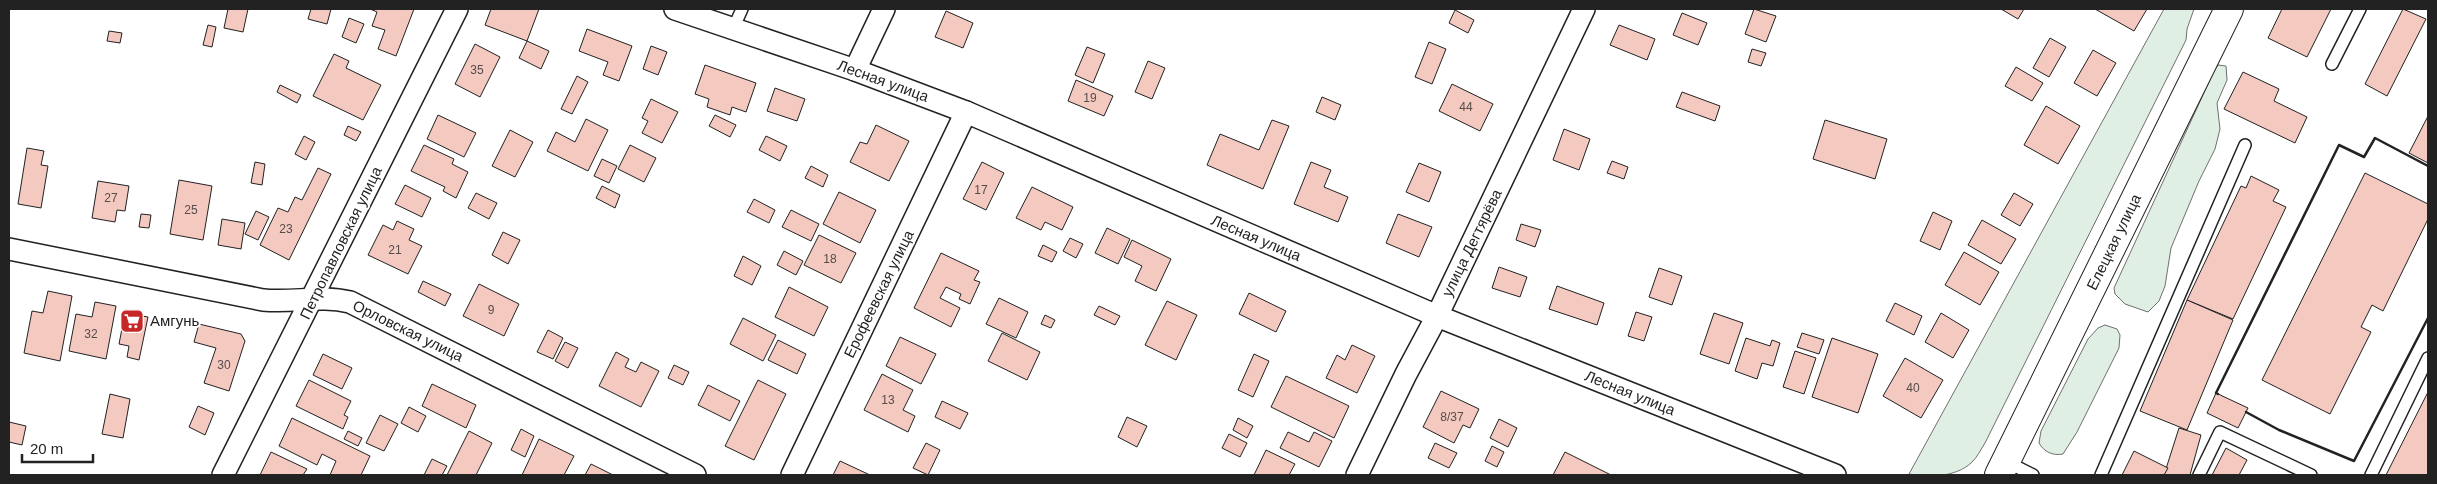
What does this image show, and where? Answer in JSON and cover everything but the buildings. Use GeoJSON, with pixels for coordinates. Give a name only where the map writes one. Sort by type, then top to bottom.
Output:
{"type":"FeatureCollection","features":[{"type":"Feature","properties":{"kind":"main road","name":"Елецкая улица"},"geometry":{"type":"LineString","coordinates":[[2002,468],[2229,9]]}},
{"type":"Feature","properties":{"kind":"street","name":"Петропавловская улица"},"geometry":{"type":"LineString","coordinates":[[224,475],[457,9]]}},
{"type":"Feature","properties":{"kind":"street"},"geometry":{"type":"LineString","coordinates":[[855,70],[884,9]]}},
{"type":"Feature","properties":{"kind":"street","name":"улица Дегтярёва"},"geometry":{"type":"LineString","coordinates":[[1356,475],[1437,316],[1584,9]]}},
{"type":"Feature","properties":{"kind":"street","name":"Лесная улица"},"geometry":{"type":"LineString","coordinates":[[684,10],[855,70],[966,112],[1437,316],[1835,475]]}},
{"type":"Feature","properties":{"kind":"street","name":"Ерофеевская улица"},"geometry":{"type":"LineString","coordinates":[[792,475],[966,112]]}},
{"type":"Feature","properties":{"kind":"street","name":"Орловская улица"},"geometry":{"type":"LineString","coordinates":[[9,248],[263,300],[288,302],[314,298],[331,298],[350,302],[695,475]]}},
{"type":"Feature","properties":{"kind":"lane"},"geometry":{"type":"LineString","coordinates":[[733,28],[742,9]]}},
{"type":"Feature","properties":{"kind":"lane"},"geometry":{"type":"LineString","coordinates":[[2332,64],[2360,9]]}},
{"type":"Feature","properties":{"kind":"lane"},"geometry":{"type":"LineString","coordinates":[[2102,475],[2246,145]]}},
{"type":"Feature","properties":{"kind":"lane"},"geometry":{"type":"LineString","coordinates":[[2371,475],[2428,358]]}},
{"type":"Feature","properties":{"kind":"lane"},"geometry":{"type":"LineString","coordinates":[[2199,475],[2220,432],[2311,475]]}},
{"type":"Feature","properties":{"kind":"lane"},"geometry":{"type":"LineString","coordinates":[[2002,468],[2033,475]]}},
{"type":"Feature","properties":{"kind":"green space"},"geometry":{"type":"Polygon","coordinates":[[[2164,9],[2194,9],[2187,29],[2186,40],[1985,443],[1973,461],[1958,471],[1933,476],[1909,474],[2164,9]]]}},
{"type":"Feature","properties":{"kind":"green space"},"geometry":{"type":"Polygon","coordinates":[[[2218,65],[2226,66],[2227,80],[2217,103],[2220,129],[2215,149],[2199,181],[2171,248],[2165,286],[2159,301],[2148,312],[2125,304],[2115,294],[2114,288],[2218,65]]]}},
{"type":"Feature","properties":{"kind":"green space"},"geometry":{"type":"Polygon","coordinates":[[[2105,325],[2117,329],[2120,335],[2119,348],[2077,432],[2063,454],[2049,453],[2039,443],[2041,431],[2088,339],[2098,328],[2105,325]]]}},
{"type":"Feature","properties":{"kind":"wall"},"geometry":{"type":"LineString","coordinates":[[2218,394],[2216,393],[2339,145],[2364,157],[2375,138],[2428,166]]}},
{"type":"Feature","properties":{"kind":"wall"},"geometry":{"type":"LineString","coordinates":[[2246,412],[2279,430],[2354,461],[2428,318]]}},
{"type":"Feature","properties":{"kind":"place","name":"Амгунь"},"geometry":{"type":"Point","coordinates":[132,321]}}]}
